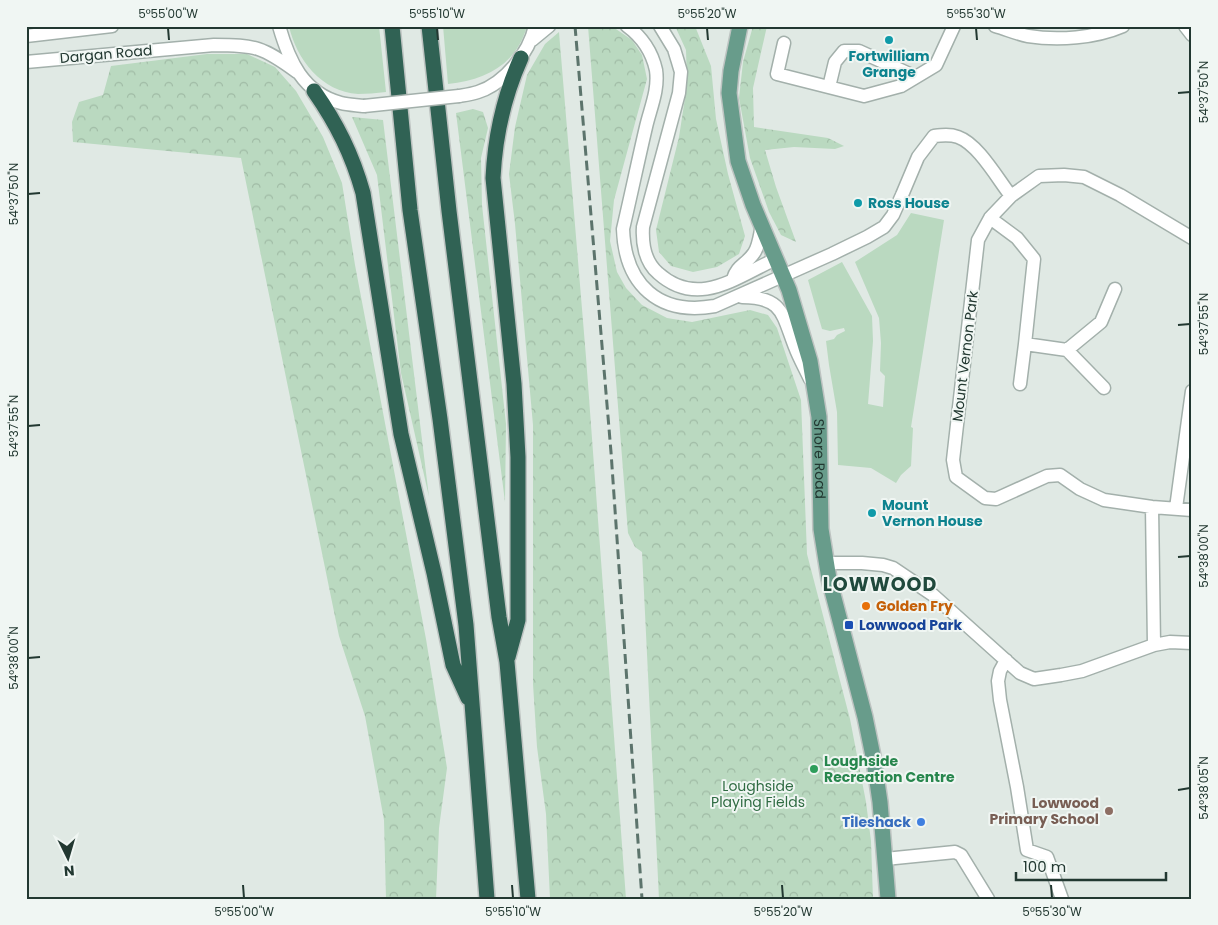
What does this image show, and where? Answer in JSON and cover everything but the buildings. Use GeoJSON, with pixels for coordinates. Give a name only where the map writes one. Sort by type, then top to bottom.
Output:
{"type":"FeatureCollection","features":[{"type":"Feature","properties":{"kind":"highway"},"geometry":{"type":"LineString","coordinates":[[392,26],[410,210],[443,438],[466,624],[488,899]]}},
{"type":"Feature","properties":{"kind":"highway"},"geometry":{"type":"LineString","coordinates":[[429,26],[450,221],[499,617],[507,662],[528,899]]}},
{"type":"Feature","properties":{"kind":"highway"},"geometry":{"type":"LineString","coordinates":[[507,662],[518,620],[518,457],[514,384],[493,178],[498,125],[511,80],[521,58]]}},
{"type":"Feature","properties":{"kind":"highway"},"geometry":{"type":"LineString","coordinates":[[314,91],[333,119],[346,144],[363,193],[403,443],[434,573],[453,665],[472,709]]}},
{"type":"Feature","properties":{"kind":"main road","name":"Shore Road"},"geometry":{"type":"LineString","coordinates":[[740,26],[730,71],[729,93],[738,161],[744,181],[783,276],[800,326],[815,390],[821,452],[821,529],[826,563],[874,761],[880,802],[888,899]]}},
{"type":"Feature","properties":{"kind":"street"},"geometry":{"type":"LineString","coordinates":[[27,26],[58,31]]}},
{"type":"Feature","properties":{"kind":"street","name":"Dargan Road"},"geometry":{"type":"LineString","coordinates":[[26,36],[112,26]]}},
{"type":"Feature","properties":{"kind":"street"},"geometry":{"type":"LineString","coordinates":[[279,26],[284,43],[297,72],[314,91],[342,104],[364,106],[459,96],[478,92],[493,85],[510,70],[521,58],[532,40],[549,26]]}},
{"type":"Feature","properties":{"kind":"street"},"geometry":{"type":"LineString","coordinates":[[532,40],[535,26]]}},
{"type":"Feature","properties":{"kind":"street"},"geometry":{"type":"LineString","coordinates":[[627,26],[647,46],[656,71],[656,79],[655,94],[646,124],[623,229],[624,242],[628,264],[640,284],[664,302],[682,308],[700,309],[715,306],[844,249],[884,227],[893,215],[918,156],[934,136],[946,134],[957,136],[967,142],[1011,196]]}},
{"type":"Feature","properties":{"kind":"street"},"geometry":{"type":"LineString","coordinates":[[660,26],[674,49],[681,72],[679,93],[643,228],[643,245],[648,259],[654,270],[674,286],[691,290],[705,290],[734,279],[776,259]]}},
{"type":"Feature","properties":{"kind":"street"},"geometry":{"type":"LineString","coordinates":[[784,43],[777,74],[864,96],[901,86],[936,65],[954,26]]}},
{"type":"Feature","properties":{"kind":"street"},"geometry":{"type":"LineString","coordinates":[[999,27],[1027,36],[1052,38],[1100,34],[1123,26]]}},
{"type":"Feature","properties":{"kind":"street"},"geometry":{"type":"LineString","coordinates":[[1185,26],[1192,35]]}},
{"type":"Feature","properties":{"kind":"street","name":"Dargan Road"},"geometry":{"type":"LineString","coordinates":[[26,62],[214,45],[243,45],[259,48],[277,57],[297,72]]}},
{"type":"Feature","properties":{"kind":"street"},"geometry":{"type":"LineString","coordinates":[[829,87],[835,62],[844,52],[859,51],[916,77]]}},
{"type":"Feature","properties":{"kind":"street","name":"Mount Vernon Park"},"geometry":{"type":"LineString","coordinates":[[1192,238],[1120,194],[1084,177],[1064,175],[1039,176],[1011,196],[990,218],[978,240],[953,460],[956,477],[985,498],[996,499],[1048,476],[1060,475],[1080,489],[1104,500],[1152,507],[1192,510]]}},
{"type":"Feature","properties":{"kind":"street"},"geometry":{"type":"LineString","coordinates":[[990,218],[1017,238],[1034,259],[1020,384]]}},
{"type":"Feature","properties":{"kind":"street"},"geometry":{"type":"LineString","coordinates":[[734,279],[736,271],[756,250],[762,225]]}},
{"type":"Feature","properties":{"kind":"street"},"geometry":{"type":"LineString","coordinates":[[1067,350],[1101,322],[1115,288]]}},
{"type":"Feature","properties":{"kind":"street"},"geometry":{"type":"LineString","coordinates":[[737,297],[764,298],[774,303],[782,313],[795,348],[815,390]]}},
{"type":"Feature","properties":{"kind":"street"},"geometry":{"type":"LineString","coordinates":[[1025,344],[1067,350],[1104,388]]}},
{"type":"Feature","properties":{"kind":"street"},"geometry":{"type":"LineString","coordinates":[[1176,508],[1192,391]]}},
{"type":"Feature","properties":{"kind":"street"},"geometry":{"type":"LineString","coordinates":[[1152,507],[1154,645]]}},
{"type":"Feature","properties":{"kind":"street"},"geometry":{"type":"LineString","coordinates":[[826,563],[862,563],[893,568],[933,595],[1028,678],[1043,678],[1082,671],[1154,645],[1170,642],[1192,643]]}},
{"type":"Feature","properties":{"kind":"street"},"geometry":{"type":"LineString","coordinates":[[1006,660],[1000,671],[998,681],[1026,850],[1047,857],[1062,899]]}},
{"type":"Feature","properties":{"kind":"street"},"geometry":{"type":"LineString","coordinates":[[885,859],[955,852],[961,855],[988,899]]}},
{"type":"Feature","properties":{"kind":"green space"},"geometry":{"type":"Polygon","coordinates":[[[289,26],[379,26],[386,92],[358,94],[345,92],[322,80],[304,61],[292,38],[289,26]]]}},
{"type":"Feature","properties":{"kind":"green space"},"geometry":{"type":"Polygon","coordinates":[[[443,26],[527,26],[522,40],[515,51],[498,68],[475,79],[448,84],[443,26]]]}},
{"type":"Feature","properties":{"kind":"green space","name":"Loughside Playing Fields"},"geometry":{"type":"Polygon","coordinates":[[[588,26],[613,27],[632,40],[642,55],[647,79],[614,200],[610,241],[617,272],[626,288],[642,305],[667,318],[692,322],[750,310],[768,315],[777,328],[801,400],[807,554],[850,719],[866,802],[871,841],[873,899],[659,899],[642,552],[635,547],[628,533],[588,26]]]}},
{"type":"Feature","properties":{"kind":"green space"},"geometry":{"type":"Polygon","coordinates":[[[675,26],[695,26],[711,66],[716,119],[728,174],[745,236],[739,254],[717,267],[693,272],[671,266],[659,252],[656,230],[679,137],[687,85],[686,50],[675,26]]]}},
{"type":"Feature","properties":{"kind":"green space"},"geometry":{"type":"Polygon","coordinates":[[[753,26],[767,26],[753,88],[754,127],[828,138],[844,146],[835,149],[794,147],[765,150],[796,242],[781,235],[769,212],[750,158],[739,98],[743,62],[753,26]]]}},
{"type":"Feature","properties":{"kind":"green space"},"geometry":{"type":"Polygon","coordinates":[[[559,32],[586,357],[626,899],[550,899],[546,814],[537,747],[533,684],[533,425],[509,174],[515,127],[527,75],[545,44],[559,32]]]}},
{"type":"Feature","properties":{"kind":"green space"},"geometry":{"type":"Polygon","coordinates":[[[207,54],[247,54],[275,67],[296,91],[323,137],[342,183],[355,265],[426,639],[447,768],[439,828],[436,899],[386,899],[384,820],[365,716],[339,636],[241,158],[73,142],[72,122],[79,102],[103,95],[111,66],[207,54]]]}},
{"type":"Feature","properties":{"kind":"green space"},"geometry":{"type":"Polygon","coordinates":[[[473,109],[483,112],[488,128],[481,158],[482,205],[506,424],[505,502],[456,113],[473,109]]]}},
{"type":"Feature","properties":{"kind":"green space"},"geometry":{"type":"Polygon","coordinates":[[[352,117],[383,120],[429,497],[401,373],[377,175],[352,117]]]}},
{"type":"Feature","properties":{"kind":"green space"},"geometry":{"type":"Polygon","coordinates":[[[911,213],[944,220],[911,427],[913,428],[911,466],[901,475],[896,483],[871,468],[838,465],[837,412],[826,341],[834,339],[845,331],[844,328],[830,331],[822,329],[808,280],[842,262],[872,316],[873,341],[868,404],[883,407],[885,376],[880,371],[881,343],[879,318],[855,262],[897,235],[911,213]]]}},
{"type":"Feature","properties":{"kind":"railway"},"geometry":{"type":"LineString","coordinates":[[575,26],[611,452],[642,899]]}},
{"type":"Feature","properties":{"kind":"place","name":"Fortwilliam Grange"},"geometry":{"type":"Point","coordinates":[889,40]}},
{"type":"Feature","properties":{"kind":"place","name":"Ross House"},"geometry":{"type":"Point","coordinates":[858,203]}},
{"type":"Feature","properties":{"kind":"place","name":"Mount Vernon House"},"geometry":{"type":"Point","coordinates":[872,513]}},
{"type":"Feature","properties":{"kind":"place","name":"Golden Fry"},"geometry":{"type":"Point","coordinates":[866,606]}},
{"type":"Feature","properties":{"kind":"place","name":"Lowwood Park"},"geometry":{"type":"Point","coordinates":[849,625]}},
{"type":"Feature","properties":{"kind":"place","name":"Loughside Recreation Centre"},"geometry":{"type":"Point","coordinates":[814,769]}},
{"type":"Feature","properties":{"kind":"place","name":"Lowwood Primary School"},"geometry":{"type":"Point","coordinates":[1109,811]}},
{"type":"Feature","properties":{"kind":"place","name":"Tileshack"},"geometry":{"type":"Point","coordinates":[921,822]}},
{"type":"Feature","properties":{"kind":"district","name":"LOWWOOD"},"geometry":{"type":"Point","coordinates":[880,584]}}]}
